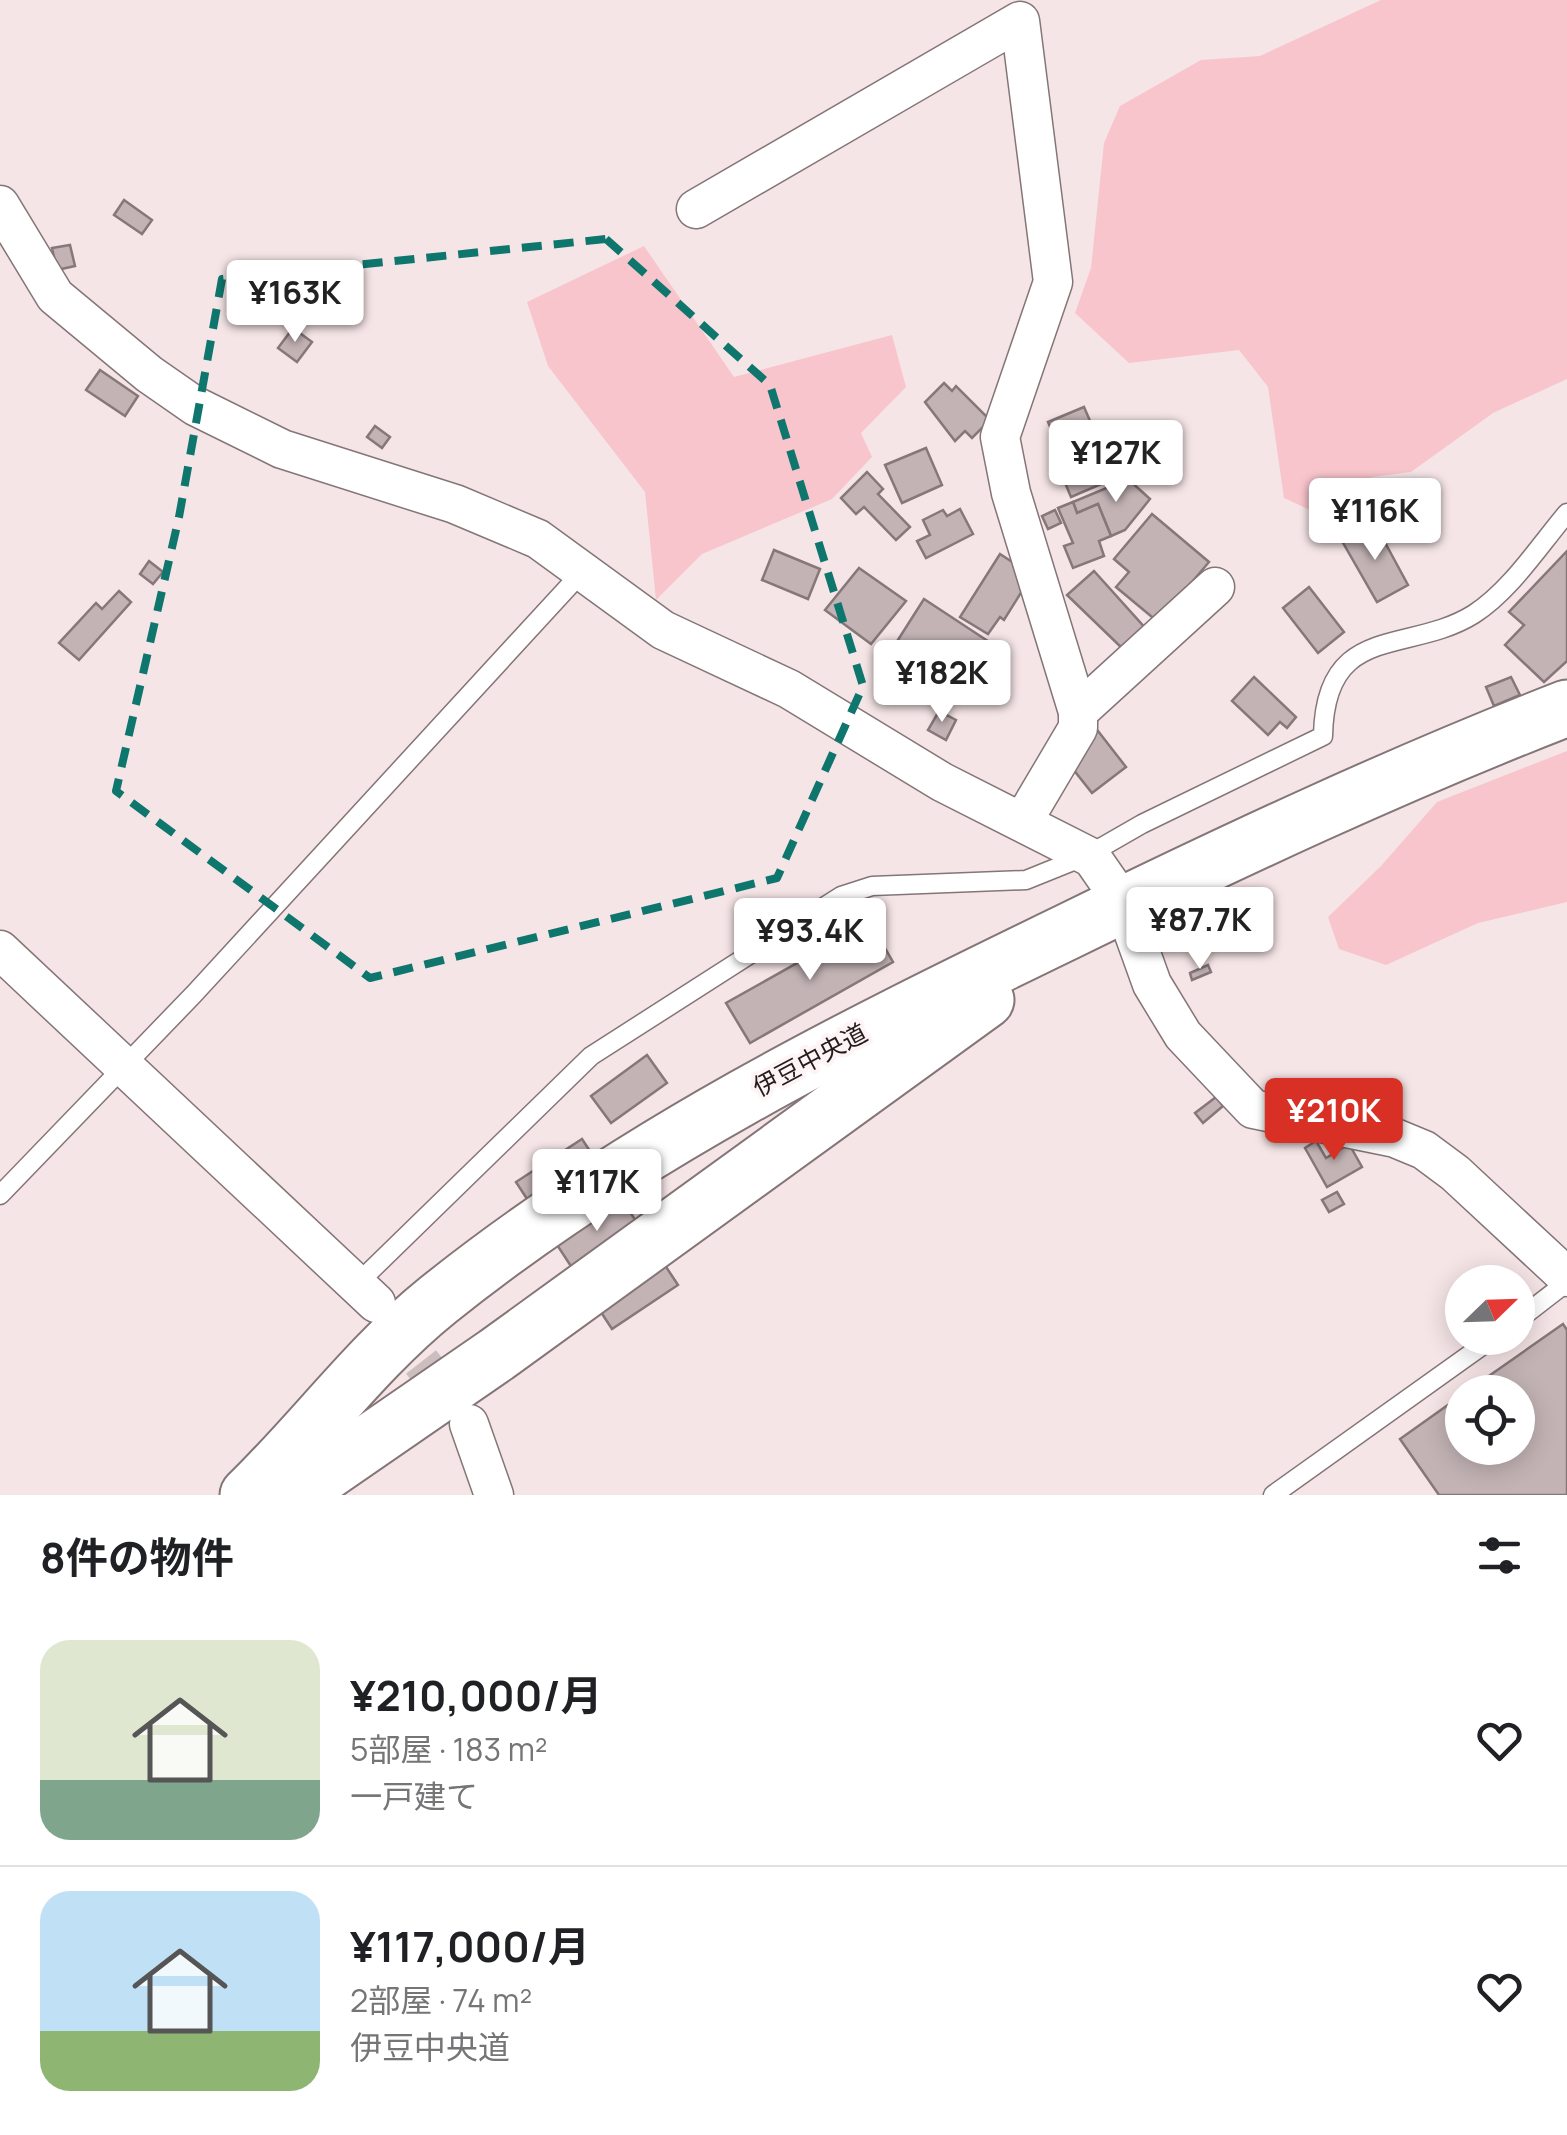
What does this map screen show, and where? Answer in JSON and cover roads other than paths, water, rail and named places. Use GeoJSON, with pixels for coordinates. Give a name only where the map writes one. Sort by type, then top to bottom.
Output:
{"type":"FeatureCollection","features":[{"type":"Feature","properties":{"kind":"highway","name":"伊豆中央道"},"geometry":{"type":"LineString","coordinates":[[248,1495],[341,1394],[441,1298],[694,1122],[929,997],[1256,838],[1567,708]]}},
{"type":"Feature","properties":{"kind":"highway","name":"伊豆中央道"},"geometry":{"type":"LineString","coordinates":[[293,1495],[528,1332],[894,1063],[1084,940],[1420,786],[1567,728]]}},
{"type":"Feature","properties":{"kind":"highway"},"geometry":{"type":"LineString","coordinates":[[214,1495],[341,1394]]}},
{"type":"Feature","properties":{"kind":"highway"},"geometry":{"type":"LineString","coordinates":[[326,1495],[395,1421]]}},
{"type":"Feature","properties":{"kind":"street"},"geometry":{"type":"LineString","coordinates":[[696,209],[1020,20],[1053,282],[1000,437],[1011,494],[1078,712],[1078,728],[1023,821]]}},
{"type":"Feature","properties":{"kind":"street"},"geometry":{"type":"LineString","coordinates":[[0,205],[56,296],[106,341],[194,406],[282,449],[455,504],[538,539],[663,630],[789,689],[942,782],[1023,821],[1099,870]]}},
{"type":"Feature","properties":{"kind":"street"},"geometry":{"type":"LineString","coordinates":[[1078,712],[1215,587]]}},
{"type":"Feature","properties":{"kind":"street"},"geometry":{"type":"LineString","coordinates":[[1134,934],[1152,984],[1183,1035],[1253,1109],[1396,1138],[1424,1150],[1455,1173],[1567,1279]]}},
{"type":"Feature","properties":{"kind":"street"},"geometry":{"type":"LineString","coordinates":[[0,950],[367,1293]]}},
{"type":"Feature","properties":{"kind":"street"},"geometry":{"type":"LineString","coordinates":[[469,1424],[489,1492]]}},
{"type":"Feature","properties":{"kind":"lane"},"geometry":{"type":"LineString","coordinates":[[367,1293],[556,1084],[591,1056],[841,896],[872,886],[1010,884],[1099,870],[1142,824],[1323,736],[1327,699],[1337,677],[1356,657],[1394,638],[1471,616],[1491,601],[1567,512]]}},
{"type":"Feature","properties":{"kind":"lane"},"geometry":{"type":"LineString","coordinates":[[0,1194],[121,1064],[208,979],[583,571]]}},
{"type":"Feature","properties":{"kind":"lane"},"geometry":{"type":"LineString","coordinates":[[1535,1306],[1567,1279]]}},
{"type":"Feature","properties":{"kind":"lane"},"geometry":{"type":"LineString","coordinates":[[1273,1495],[1469,1355]]}},
{"type":"Feature","properties":{"kind":"tunnel"},"geometry":{"type":"LineString","coordinates":[[386,1317],[457,1408]]}}]}
